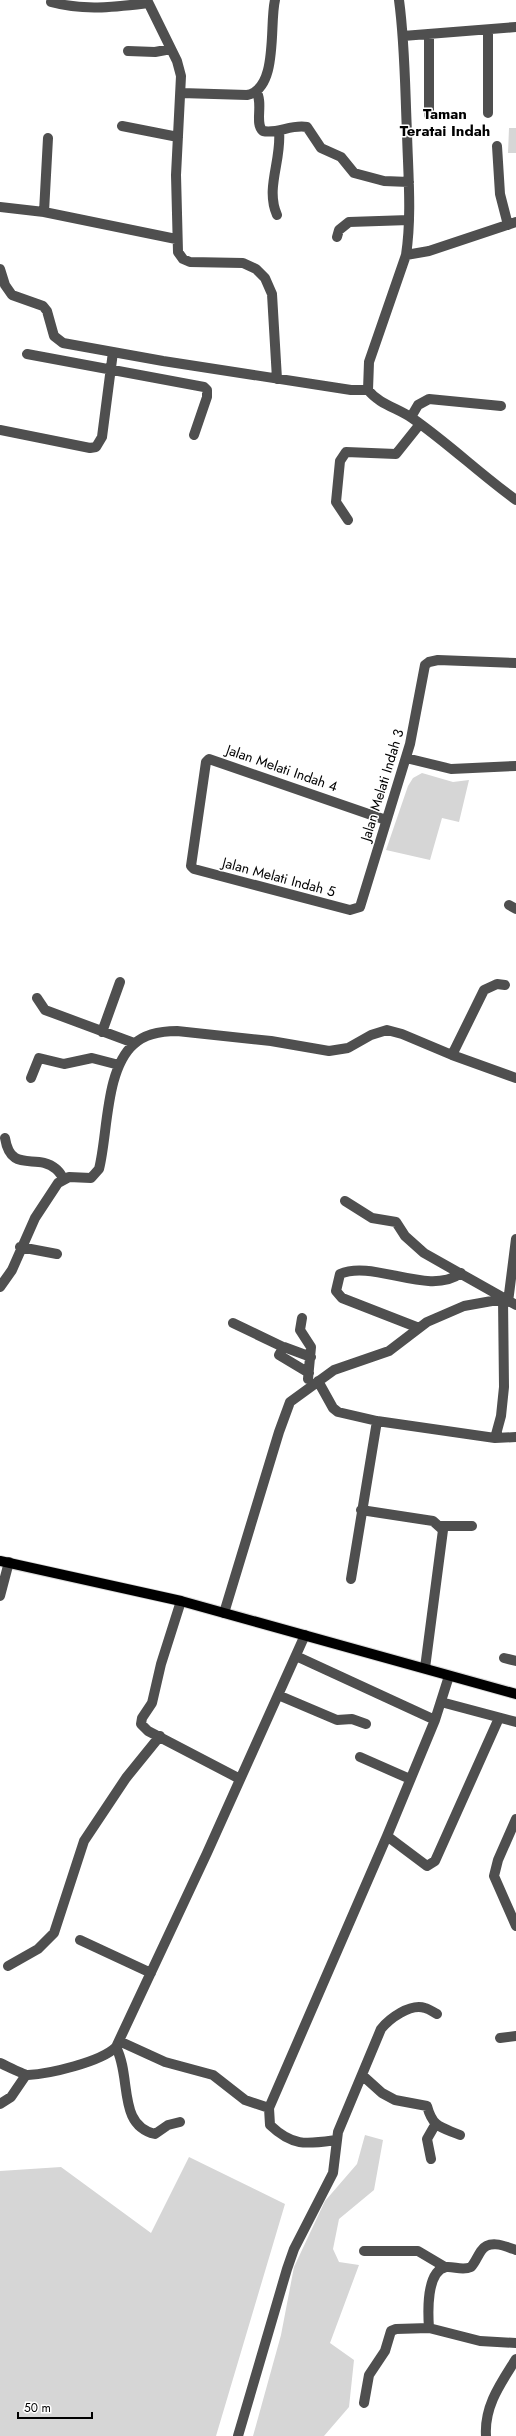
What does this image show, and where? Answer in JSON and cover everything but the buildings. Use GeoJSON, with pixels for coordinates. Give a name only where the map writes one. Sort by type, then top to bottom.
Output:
{"type":"FeatureCollection","features":[{"type":"Feature","properties":{"kind":"main road"},"geometry":{"type":"LineString","coordinates":[[5,1561],[181,1601],[516,1694]]}},
{"type":"Feature","properties":{"kind":"street"},"geometry":{"type":"LineString","coordinates":[[181,93],[248,95],[256,92],[268,75],[275,0]]}},
{"type":"Feature","properties":{"kind":"street"},"geometry":{"type":"LineString","coordinates":[[368,390],[370,362],[406,255],[408,182],[403,36],[399,0]]}},
{"type":"Feature","properties":{"kind":"street"},"geometry":{"type":"LineString","coordinates":[[51,2],[70,8],[88,9],[148,2],[180,71],[181,93],[178,137],[176,239],[178,252],[186,261],[195,263],[243,263],[256,269],[265,278],[272,294],[277,378]]}},
{"type":"Feature","properties":{"kind":"street"},"geometry":{"type":"LineString","coordinates":[[403,36],[516,27]]}},
{"type":"Feature","properties":{"kind":"street"},"geometry":{"type":"LineString","coordinates":[[488,30],[488,113]]}},
{"type":"Feature","properties":{"kind":"street"},"geometry":{"type":"LineString","coordinates":[[429,35],[429,115]]}},
{"type":"Feature","properties":{"kind":"street"},"geometry":{"type":"LineString","coordinates":[[128,51],[155,52],[171,49]]}},
{"type":"Feature","properties":{"kind":"street"},"geometry":{"type":"LineString","coordinates":[[256,92],[260,99],[260,129],[267,132],[279,131],[290,126],[306,127],[321,148],[341,157],[354,173],[384,181],[408,182]]}},
{"type":"Feature","properties":{"kind":"street"},"geometry":{"type":"LineString","coordinates":[[122,126],[178,137]]}},
{"type":"Feature","properties":{"kind":"street"},"geometry":{"type":"LineString","coordinates":[[277,215],[273,205],[271,193],[279,156],[279,131]]}},
{"type":"Feature","properties":{"kind":"street"},"geometry":{"type":"LineString","coordinates":[[44,212],[48,138]]}},
{"type":"Feature","properties":{"kind":"street"},"geometry":{"type":"LineString","coordinates":[[406,255],[429,251],[512,223],[499,185],[497,146]]}},
{"type":"Feature","properties":{"kind":"street"},"geometry":{"type":"LineString","coordinates":[[0,207],[44,212],[176,239]]}},
{"type":"Feature","properties":{"kind":"street"},"geometry":{"type":"LineString","coordinates":[[337,237],[339,230],[350,222],[408,220]]}},
{"type":"Feature","properties":{"kind":"street"},"geometry":{"type":"LineString","coordinates":[[0,269],[4,285],[12,295],[43,306],[47,311],[54,336],[63,342],[186,365],[351,390],[368,390],[379,400],[411,417],[481,475],[516,500]]}},
{"type":"Feature","properties":{"kind":"street"},"geometry":{"type":"LineString","coordinates":[[0,430],[90,448],[96,447],[102,437],[113,352]]}},
{"type":"Feature","properties":{"kind":"street"},"geometry":{"type":"LineString","coordinates":[[28,354],[110,371],[204,387],[207,390],[194,435]]}},
{"type":"Feature","properties":{"kind":"street"},"geometry":{"type":"LineString","coordinates":[[160,379],[163,361]]}},
{"type":"Feature","properties":{"kind":"street"},"geometry":{"type":"LineString","coordinates":[[184,383],[186,365]]}},
{"type":"Feature","properties":{"kind":"street"},"geometry":{"type":"LineString","coordinates":[[411,417],[418,405],[429,399],[501,406]]}},
{"type":"Feature","properties":{"kind":"street"},"geometry":{"type":"LineString","coordinates":[[348,520],[336,502],[340,461],[346,452],[396,454],[420,424]]}},
{"type":"Feature","properties":{"kind":"street","name":"Jalan Melati Indah 3"},"geometry":{"type":"LineString","coordinates":[[357,909],[360,907],[406,758],[425,665],[429,662],[438,660],[516,663]]}},
{"type":"Feature","properties":{"kind":"street"},"geometry":{"type":"LineString","coordinates":[[406,758],[451,768],[516,766]]}},
{"type":"Feature","properties":{"kind":"street","name":"Jalan Melati Indah 4"},"geometry":{"type":"LineString","coordinates":[[194,869],[191,866],[190,860],[206,762],[209,759],[386,820]]}},
{"type":"Feature","properties":{"kind":"street","name":"Jalan Melati Indah 5"},"geometry":{"type":"LineString","coordinates":[[194,869],[350,910],[357,909]]}},
{"type":"Feature","properties":{"kind":"street"},"geometry":{"type":"LineString","coordinates":[[102,1032],[120,982]]}},
{"type":"Feature","properties":{"kind":"street"},"geometry":{"type":"LineString","coordinates":[[452,1055],[484,990],[497,984],[505,984]]}},
{"type":"Feature","properties":{"kind":"street"},"geometry":{"type":"LineString","coordinates":[[37,998],[45,1010],[134,1044]]}},
{"type":"Feature","properties":{"kind":"street"},"geometry":{"type":"LineString","coordinates":[[64,1178],[91,1178],[99,1169],[118,1065],[134,1044],[153,1034],[177,1031],[271,1041],[330,1051],[348,1048],[371,1035],[387,1030],[402,1034],[452,1055],[516,1078]]}},
{"type":"Feature","properties":{"kind":"street"},"geometry":{"type":"LineString","coordinates":[[31,1078],[39,1058],[64,1064],[92,1058],[118,1065]]}},
{"type":"Feature","properties":{"kind":"street"},"geometry":{"type":"LineString","coordinates":[[5,1138],[6,1149],[11,1156],[17,1159],[56,1168],[64,1178]]}},
{"type":"Feature","properties":{"kind":"street"},"geometry":{"type":"LineString","coordinates":[[0,1287],[12,1270],[20,1247],[35,1218],[64,1178]]}},
{"type":"Feature","properties":{"kind":"street"},"geometry":{"type":"LineString","coordinates":[[345,1201],[372,1218],[396,1222],[408,1240],[424,1253],[493,1291],[509,1302]]}},
{"type":"Feature","properties":{"kind":"street"},"geometry":{"type":"LineString","coordinates":[[496,1438],[501,1416],[504,1388],[509,1302],[516,1239]]}},
{"type":"Feature","properties":{"kind":"street"},"geometry":{"type":"LineString","coordinates":[[20,1247],[56,1254]]}},
{"type":"Feature","properties":{"kind":"street"},"geometry":{"type":"LineString","coordinates":[[419,1328],[342,1298],[336,1291],[340,1274],[348,1270],[366,1271],[427,1280],[449,1278],[461,1273]]}},
{"type":"Feature","properties":{"kind":"street"},"geometry":{"type":"LineString","coordinates":[[224,1613],[285,1412],[290,1402],[318,1381],[345,1365],[389,1351],[419,1328],[464,1306],[509,1302]]}},
{"type":"Feature","properties":{"kind":"street"},"geometry":{"type":"LineString","coordinates":[[302,1318],[300,1330],[311,1344],[308,1388]]}},
{"type":"Feature","properties":{"kind":"street"},"geometry":{"type":"LineString","coordinates":[[233,1323],[283,1347],[311,1357]]}},
{"type":"Feature","properties":{"kind":"street"},"geometry":{"type":"LineString","coordinates":[[283,1347],[279,1356],[309,1373]]}},
{"type":"Feature","properties":{"kind":"street"},"geometry":{"type":"LineString","coordinates":[[318,1381],[333,1408],[338,1412],[376,1421],[496,1438],[516,1437]]}},
{"type":"Feature","properties":{"kind":"street"},"geometry":{"type":"LineString","coordinates":[[351,1579],[376,1421]]}},
{"type":"Feature","properties":{"kind":"street"},"geometry":{"type":"LineString","coordinates":[[361,1510],[433,1521],[441,1526],[472,1526]]}},
{"type":"Feature","properties":{"kind":"street"},"geometry":{"type":"LineString","coordinates":[[425,1668],[444,1536],[441,1526]]}},
{"type":"Feature","properties":{"kind":"street"},"geometry":{"type":"LineString","coordinates":[[0,1596],[5,1561]]}},
{"type":"Feature","properties":{"kind":"street"},"geometry":{"type":"LineString","coordinates":[[181,1601],[161,1664],[152,1703],[142,1718],[142,1727],[240,1779]]}},
{"type":"Feature","properties":{"kind":"street"},"geometry":{"type":"LineString","coordinates":[[0,2063],[26,2075],[96,2060],[108,2055],[117,2044],[305,1635]]}},
{"type":"Feature","properties":{"kind":"street"},"geometry":{"type":"LineString","coordinates":[[296,1656],[435,1720]]}},
{"type":"Feature","properties":{"kind":"street"},"geometry":{"type":"LineString","coordinates":[[504,1658],[516,1662]]}},
{"type":"Feature","properties":{"kind":"street"},"geometry":{"type":"LineString","coordinates":[[336,2140],[303,2144],[288,2139],[270,2125],[269,2108],[387,1836],[442,1702],[449,1676]]}},
{"type":"Feature","properties":{"kind":"street"},"geometry":{"type":"LineString","coordinates":[[278,1695],[336,1720],[352,1719],[366,1724]]}},
{"type":"Feature","properties":{"kind":"street"},"geometry":{"type":"LineString","coordinates":[[442,1702],[516,1722]]}},
{"type":"Feature","properties":{"kind":"street"},"geometry":{"type":"LineString","coordinates":[[387,1836],[427,1866],[435,1861],[499,1718]]}},
{"type":"Feature","properties":{"kind":"street"},"geometry":{"type":"LineString","coordinates":[[8,1966],[38,1949],[54,1933],[84,1841],[154,1734]]}},
{"type":"Feature","properties":{"kind":"street"},"geometry":{"type":"LineString","coordinates":[[360,1756],[410,1779]]}},
{"type":"Feature","properties":{"kind":"street"},"geometry":{"type":"LineString","coordinates":[[516,1819],[498,1860],[494,1876],[516,1926]]}},
{"type":"Feature","properties":{"kind":"street"},"geometry":{"type":"LineString","coordinates":[[80,1940],[150,1973]]}},
{"type":"Feature","properties":{"kind":"street"},"geometry":{"type":"LineString","coordinates":[[238,2436],[294,2249],[333,2173],[336,2140],[381,2030],[390,2018],[408,2010],[424,2007],[437,2014]]}},
{"type":"Feature","properties":{"kind":"street"},"geometry":{"type":"LineString","coordinates":[[500,2038],[516,2036]]}},
{"type":"Feature","properties":{"kind":"street"},"geometry":{"type":"LineString","coordinates":[[117,2044],[165,2062],[213,2075],[245,2100],[269,2108]]}},
{"type":"Feature","properties":{"kind":"street"},"geometry":{"type":"LineString","coordinates":[[117,2044],[125,2072],[130,2112],[138,2127],[146,2132],[155,2134],[168,2125],[180,2122]]}},
{"type":"Feature","properties":{"kind":"street"},"geometry":{"type":"LineString","coordinates":[[0,2104],[11,2097],[26,2075]]}},
{"type":"Feature","properties":{"kind":"street"},"geometry":{"type":"LineString","coordinates":[[362,2075],[382,2093],[395,2100],[427,2106],[432,2121],[435,2125],[460,2135]]}},
{"type":"Feature","properties":{"kind":"street"},"geometry":{"type":"LineString","coordinates":[[430,2159],[427,2139],[435,2125]]}},
{"type":"Feature","properties":{"kind":"street"},"geometry":{"type":"LineString","coordinates":[[364,2251],[418,2251],[445,2267],[462,2269],[470,2267],[481,2251],[489,2245],[498,2244],[516,2250]]}},
{"type":"Feature","properties":{"kind":"street"},"geometry":{"type":"LineString","coordinates":[[429,2328],[431,2287],[436,2274],[445,2267]]}},
{"type":"Feature","properties":{"kind":"street"},"geometry":{"type":"LineString","coordinates":[[364,2403],[368,2375],[385,2351],[391,2331],[402,2328],[429,2328],[480,2341],[516,2343]]}},
{"type":"Feature","properties":{"kind":"street"},"geometry":{"type":"LineString","coordinates":[[486,2436],[490,2404],[516,2359]]}},
{"type":"Feature","properties":{"kind":"shaded area"},"geometry":{"type":"Polygon","coordinates":[[[509,128],[516,128],[516,153],[508,153],[509,128]]]}},
{"type":"Feature","properties":{"kind":"shaded area"},"geometry":{"type":"Polygon","coordinates":[[[422,773],[453,782],[469,780],[459,822],[442,818],[430,860],[386,850],[408,786],[413,778],[422,773]]]}},
{"type":"Feature","properties":{"kind":"shaded area"},"geometry":{"type":"Polygon","coordinates":[[[365,2135],[383,2140],[374,2190],[339,2219],[333,2249],[339,2262],[359,2265],[330,2343],[354,2360],[349,2407],[324,2436],[253,2436],[281,2335],[294,2267],[325,2201],[357,2164],[365,2135]]]}},
{"type":"Feature","properties":{"kind":"shaded area"},"geometry":{"type":"Polygon","coordinates":[[[189,2157],[285,2204],[216,2436],[0,2436],[0,2171],[61,2167],[151,2233],[189,2157]]]}},
{"type":"Feature","properties":{"kind":"district","name":"Taman Teratai Indah"},"geometry":{"type":"Point","coordinates":[445,122]}}]}
